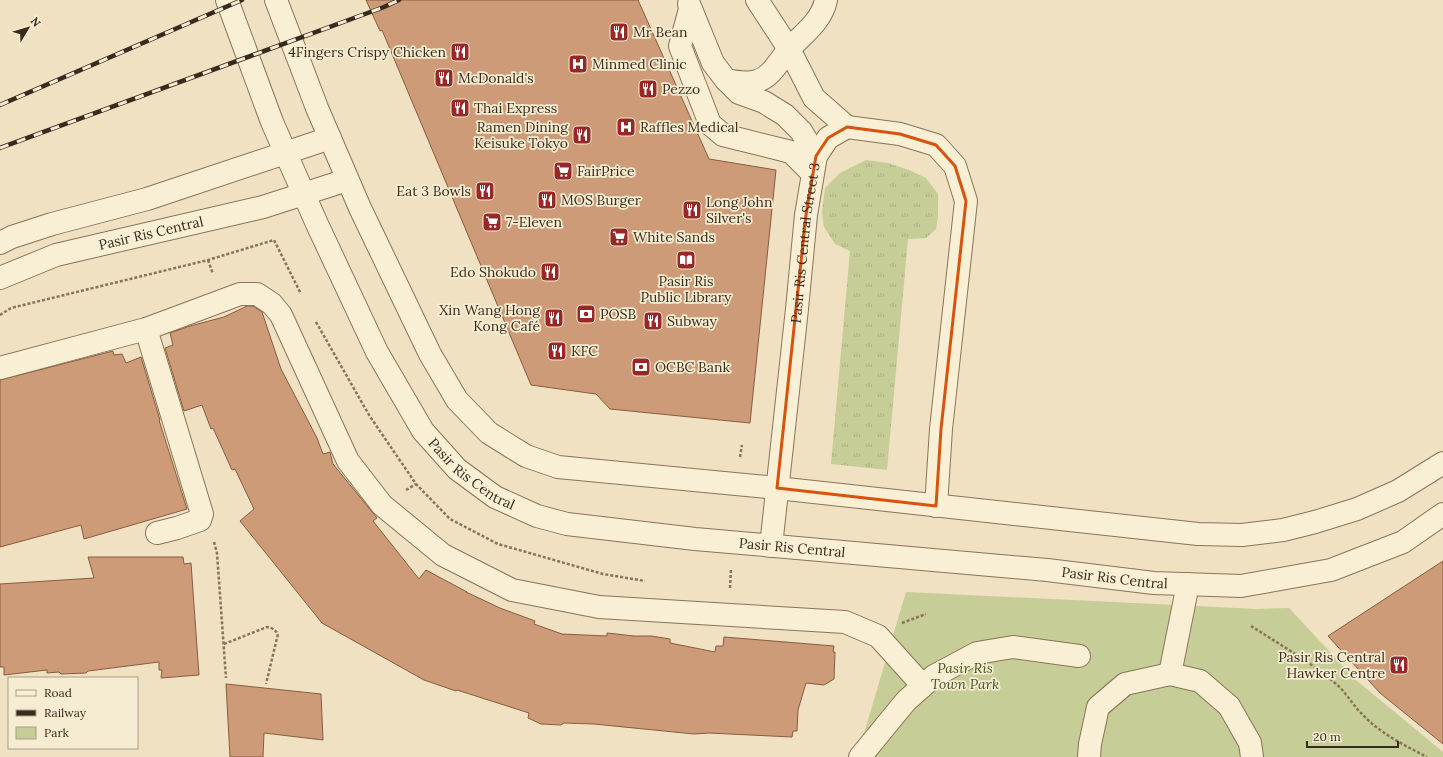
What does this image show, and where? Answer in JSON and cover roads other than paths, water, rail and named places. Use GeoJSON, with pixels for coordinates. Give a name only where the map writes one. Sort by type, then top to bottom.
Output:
{"type":"FeatureCollection","features":[{"type":"Feature","properties":{"kind":"street","name":"Pasir Ris Central"},"geometry":{"type":"LineString","coordinates":[[227,0],[272,122],[304,193],[377,352],[423,431],[457,469],[495,497],[537,516],[567,524],[770,546],[1047,570],[1154,582],[1241,586],[1331,570],[1403,542],[1443,514]]}},
{"type":"Feature","properties":{"kind":"street"},"geometry":{"type":"LineString","coordinates":[[276,0],[316,108],[347,180],[430,354],[457,400],[489,432],[526,456],[558,467],[777,488],[1198,534],[1242,535],[1283,530],[1357,509],[1398,491],[1443,463]]}},
{"type":"Feature","properties":{"kind":"street"},"geometry":{"type":"LineString","coordinates":[[757,0],[789,49],[814,98],[847,127],[900,134],[936,145],[955,166],[966,201],[942,422],[936,506]]}},
{"type":"Feature","properties":{"kind":"street"},"geometry":{"type":"LineString","coordinates":[[726,80],[740,83],[758,81],[773,70],[789,49],[804,36],[820,15],[826,0]]}},
{"type":"Feature","properties":{"kind":"street"},"geometry":{"type":"LineString","coordinates":[[689,5],[712,63],[739,93],[764,102],[785,115],[800,132],[814,164]]}},
{"type":"Feature","properties":{"kind":"street"},"geometry":{"type":"LineString","coordinates":[[689,5],[680,46],[710,124],[724,135],[790,152],[814,164]]}},
{"type":"Feature","properties":{"kind":"street","name":"Pasir Ris Central Street 3"},"geometry":{"type":"LineString","coordinates":[[770,546],[806,215],[814,164],[828,138],[847,127]]}},
{"type":"Feature","properties":{"kind":"street"},"geometry":{"type":"LineString","coordinates":[[0,243],[12,237],[52,224],[147,199],[330,138]]}},
{"type":"Feature","properties":{"kind":"street","name":"Pasir Ris Central"},"geometry":{"type":"LineString","coordinates":[[0,278],[56,255],[263,207],[347,180]]}},
{"type":"Feature","properties":{"kind":"street"},"geometry":{"type":"LineString","coordinates":[[0,368],[146,329],[240,294],[257,294],[272,304],[281,315],[348,462],[382,505],[443,555],[512,590],[600,607],[845,622],[878,636],[923,686]]}},
{"type":"Feature","properties":{"kind":"street"},"geometry":{"type":"LineString","coordinates":[[146,329],[196,491],[202,517],[200,520],[177,528],[157,532]]}},
{"type":"Feature","properties":{"kind":"street"},"geometry":{"type":"LineString","coordinates":[[1170,674],[1188,584]]}},
{"type":"Feature","properties":{"kind":"street"},"geometry":{"type":"LineString","coordinates":[[860,757],[906,701],[934,676],[977,653],[1013,647],[1079,656]]}},
{"type":"Feature","properties":{"kind":"street"},"geometry":{"type":"LineString","coordinates":[[1089,757],[1090,744],[1098,707],[1125,684],[1170,674],[1200,681],[1230,706],[1250,743],[1252,757]]}},
{"type":"Feature","properties":{"kind":"railway"},"geometry":{"type":"LineString","coordinates":[[0,105],[242,0]]}},
{"type":"Feature","properties":{"kind":"railway"},"geometry":{"type":"LineString","coordinates":[[0,148],[384,7],[399,0]]}},
{"type":"Feature","properties":{"kind":"place","name":"Mr Bean"},"geometry":{"type":"Point","coordinates":[619,32]}},
{"type":"Feature","properties":{"kind":"place","name":"4Fingers Crispy Chicken"},"geometry":{"type":"Point","coordinates":[460,52]}},
{"type":"Feature","properties":{"kind":"place","name":"Minmed Clinic"},"geometry":{"type":"Point","coordinates":[578,64]}},
{"type":"Feature","properties":{"kind":"place","name":"McDonald's"},"geometry":{"type":"Point","coordinates":[444,78]}},
{"type":"Feature","properties":{"kind":"place","name":"Pezzo"},"geometry":{"type":"Point","coordinates":[648,89]}},
{"type":"Feature","properties":{"kind":"place","name":"Thai Express"},"geometry":{"type":"Point","coordinates":[460,108]}},
{"type":"Feature","properties":{"kind":"place","name":"Raffles Medical"},"geometry":{"type":"Point","coordinates":[626,127]}},
{"type":"Feature","properties":{"kind":"place","name":"Ramen Dining Keisuke Tokyo"},"geometry":{"type":"Point","coordinates":[582,135]}},
{"type":"Feature","properties":{"kind":"place","name":"FairPrice"},"geometry":{"type":"Point","coordinates":[563,171]}},
{"type":"Feature","properties":{"kind":"place","name":"Eat 3 Bowls"},"geometry":{"type":"Point","coordinates":[485,191]}},
{"type":"Feature","properties":{"kind":"place","name":"MOS Burger"},"geometry":{"type":"Point","coordinates":[547,200]}},
{"type":"Feature","properties":{"kind":"place","name":"Long John Silver's"},"geometry":{"type":"Point","coordinates":[692,210]}},
{"type":"Feature","properties":{"kind":"place","name":"7-Eleven"},"geometry":{"type":"Point","coordinates":[492,222]}},
{"type":"Feature","properties":{"kind":"place","name":"White Sands"},"geometry":{"type":"Point","coordinates":[619,237]}},
{"type":"Feature","properties":{"kind":"place","name":"Pasir Ris Public Library"},"geometry":{"type":"Point","coordinates":[686,260]}},
{"type":"Feature","properties":{"kind":"place","name":"Edo Shokudo"},"geometry":{"type":"Point","coordinates":[550,272]}},
{"type":"Feature","properties":{"kind":"place","name":"POSB"},"geometry":{"type":"Point","coordinates":[586,314]}},
{"type":"Feature","properties":{"kind":"place","name":"Xin Wang Hong Kong Café"},"geometry":{"type":"Point","coordinates":[554,318]}},
{"type":"Feature","properties":{"kind":"place","name":"Subway"},"geometry":{"type":"Point","coordinates":[653,321]}},
{"type":"Feature","properties":{"kind":"place","name":"KFC"},"geometry":{"type":"Point","coordinates":[557,351]}},
{"type":"Feature","properties":{"kind":"place","name":"OCBC Bank"},"geometry":{"type":"Point","coordinates":[641,367]}},
{"type":"Feature","properties":{"kind":"place","name":"Pasir Ris Central Hawker Centre"},"geometry":{"type":"Point","coordinates":[1399,665]}},
{"type":"Feature","properties":{"kind":"park label","name":"Pasir Ris Town Park"},"geometry":{"type":"Point","coordinates":[965,676]}}]}
